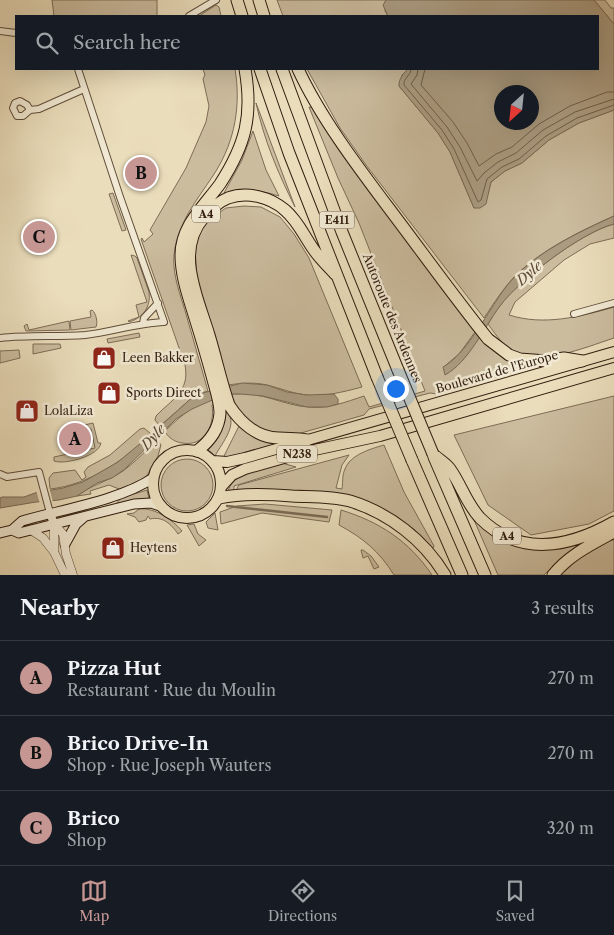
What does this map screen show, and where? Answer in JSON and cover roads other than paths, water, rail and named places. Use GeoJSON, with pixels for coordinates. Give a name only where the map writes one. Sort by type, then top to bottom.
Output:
{"type":"FeatureCollection","features":[{"type":"Feature","properties":{"kind":"highway"},"geometry":{"type":"LineString","coordinates":[[259,0],[264,15]]}},
{"type":"Feature","properties":{"kind":"highway","name":"A4"},"geometry":{"type":"LineString","coordinates":[[217,378],[183,277],[180,254],[184,234],[189,224],[220,184],[238,150],[248,118],[249,105],[245,70]]}},
{"type":"Feature","properties":{"kind":"highway","name":"E411"},"geometry":{"type":"LineString","coordinates":[[260,70],[289,154],[336,275],[377,377],[462,575]]}},
{"type":"Feature","properties":{"kind":"highway","name":"Autoroute des Ardennes"},"geometry":{"type":"LineString","coordinates":[[282,70],[342,232],[432,454],[485,575]]}},
{"type":"Feature","properties":{"kind":"highway"},"geometry":{"type":"LineString","coordinates":[[298,70],[334,131],[365,177],[488,339],[509,355],[520,359],[546,361],[564,358],[582,361]]}},
{"type":"Feature","properties":{"kind":"highway","name":"A4"},"geometry":{"type":"LineString","coordinates":[[197,451],[214,434],[224,406],[192,280],[189,249],[196,228],[215,205],[230,198],[247,195],[264,198],[273,202],[290,215],[302,229],[314,251],[336,275]]}},
{"type":"Feature","properties":{"kind":"highway","name":"Boulevard de l'Europe"},"geometry":{"type":"LineString","coordinates":[[213,461],[227,462],[245,458],[614,352]]}},
{"type":"Feature","properties":{"kind":"highway","name":"N238"},"geometry":{"type":"LineString","coordinates":[[220,492],[232,475],[245,469],[305,452],[380,436],[614,368]]}},
{"type":"Feature","properties":{"kind":"highway","name":"A4"},"geometry":{"type":"LineString","coordinates":[[224,406],[256,432],[278,438],[307,440]]}},
{"type":"Feature","properties":{"kind":"highway"},"geometry":{"type":"LineString","coordinates":[[185,450],[197,451],[213,461],[221,477],[220,492],[209,511],[202,515],[189,519],[176,517],[160,506],[155,498],[153,478],[158,465],[169,455],[185,450]]}},
{"type":"Feature","properties":{"kind":"highway","name":"A4"},"geometry":{"type":"LineString","coordinates":[[432,454],[450,469],[464,497],[480,518],[498,532],[514,540],[531,545],[567,543],[585,537],[614,522]]}},
{"type":"Feature","properties":{"kind":"highway"},"geometry":{"type":"LineString","coordinates":[[220,492],[326,498],[349,501],[371,509],[408,532],[423,545],[445,575]]}},
{"type":"Feature","properties":{"kind":"highway"},"geometry":{"type":"LineString","coordinates":[[553,575],[577,553],[614,532]]}},
{"type":"Feature","properties":{"kind":"main road"},"geometry":{"type":"LineString","coordinates":[[0,533],[12,530],[22,520],[48,509],[108,498],[144,484],[153,478]]}},
{"type":"Feature","properties":{"kind":"main road"},"geometry":{"type":"LineString","coordinates":[[12,530],[19,534],[134,504],[151,503],[160,506]]}},
{"type":"Feature","properties":{"kind":"main road"},"geometry":{"type":"LineString","coordinates":[[65,544],[76,524],[84,517]]}},
{"type":"Feature","properties":{"kind":"street"},"geometry":{"type":"LineString","coordinates":[[191,15],[216,0]]}},
{"type":"Feature","properties":{"kind":"street"},"geometry":{"type":"LineString","coordinates":[[0,31],[15,33]]}},
{"type":"Feature","properties":{"kind":"street"},"geometry":{"type":"LineString","coordinates":[[4,337],[85,334],[130,328],[143,323],[164,322],[78,70]]}},
{"type":"Feature","properties":{"kind":"street"},"geometry":{"type":"LineString","coordinates":[[30,110],[39,109],[84,89]]}},
{"type":"Feature","properties":{"kind":"street"},"geometry":{"type":"LineString","coordinates":[[143,323],[144,318],[158,303]]}},
{"type":"Feature","properties":{"kind":"street"},"geometry":{"type":"LineString","coordinates":[[574,314],[614,303]]}},
{"type":"Feature","properties":{"kind":"street"},"geometry":{"type":"LineString","coordinates":[[0,474],[6,477],[38,472],[54,524],[54,552]]}},
{"type":"Feature","properties":{"kind":"street"},"geometry":{"type":"LineString","coordinates":[[54,524],[62,532],[66,554],[73,575]]}},
{"type":"Feature","properties":{"kind":"street"},"geometry":{"type":"LineString","coordinates":[[31,530],[43,538],[54,552],[65,575]]}},
{"type":"Feature","properties":{"kind":"water"},"geometry":{"type":"Polygon","coordinates":[[[386,0],[594,0],[614,24],[614,110],[579,123],[549,140],[522,163],[505,171],[491,182],[486,204],[480,208],[474,208],[450,152],[438,133],[399,86],[402,76],[407,70],[599,70],[599,15],[388,15],[383,5],[386,0]]]}},
{"type":"Feature","properties":{"kind":"water","name":"Dyle"},"geometry":{"type":"Polygon","coordinates":[[[614,216],[614,224],[586,236],[569,246],[536,270],[509,295],[469,353],[454,369],[445,375],[443,367],[461,352],[469,342],[499,296],[516,275],[541,255],[586,229],[614,216]]]}},
{"type":"Feature","properties":{"kind":"water","name":"Dyle"},"geometry":{"type":"Polygon","coordinates":[[[242,383],[267,385],[287,392],[307,395],[334,394],[338,399],[338,404],[327,407],[307,407],[263,396],[232,394],[192,409],[176,419],[125,469],[112,478],[97,483],[77,496],[0,508],[0,498],[2,497],[24,497],[83,482],[118,462],[195,395],[242,383]]]}},
{"type":"Feature","properties":{"kind":"waterway"},"geometry":{"type":"LineString","coordinates":[[227,506],[327,517]]}},
{"type":"Feature","properties":{"kind":"place","name":"Brico Drive-In"},"geometry":{"type":"Point","coordinates":[141,173]}},
{"type":"Feature","properties":{"kind":"place","name":"Brico"},"geometry":{"type":"Point","coordinates":[39,237]}},
{"type":"Feature","properties":{"kind":"place","name":"Leen Bakker"},"geometry":{"type":"Point","coordinates":[104,358]}},
{"type":"Feature","properties":{"kind":"place","name":"Sports Direct"},"geometry":{"type":"Point","coordinates":[109,393]}},
{"type":"Feature","properties":{"kind":"place","name":"LolaLiza"},"geometry":{"type":"Point","coordinates":[27,411]}},
{"type":"Feature","properties":{"kind":"place","name":"Pizza Hut"},"geometry":{"type":"Point","coordinates":[75,439]}},
{"type":"Feature","properties":{"kind":"place","name":"Heytens"},"geometry":{"type":"Point","coordinates":[113,548]}}]}
